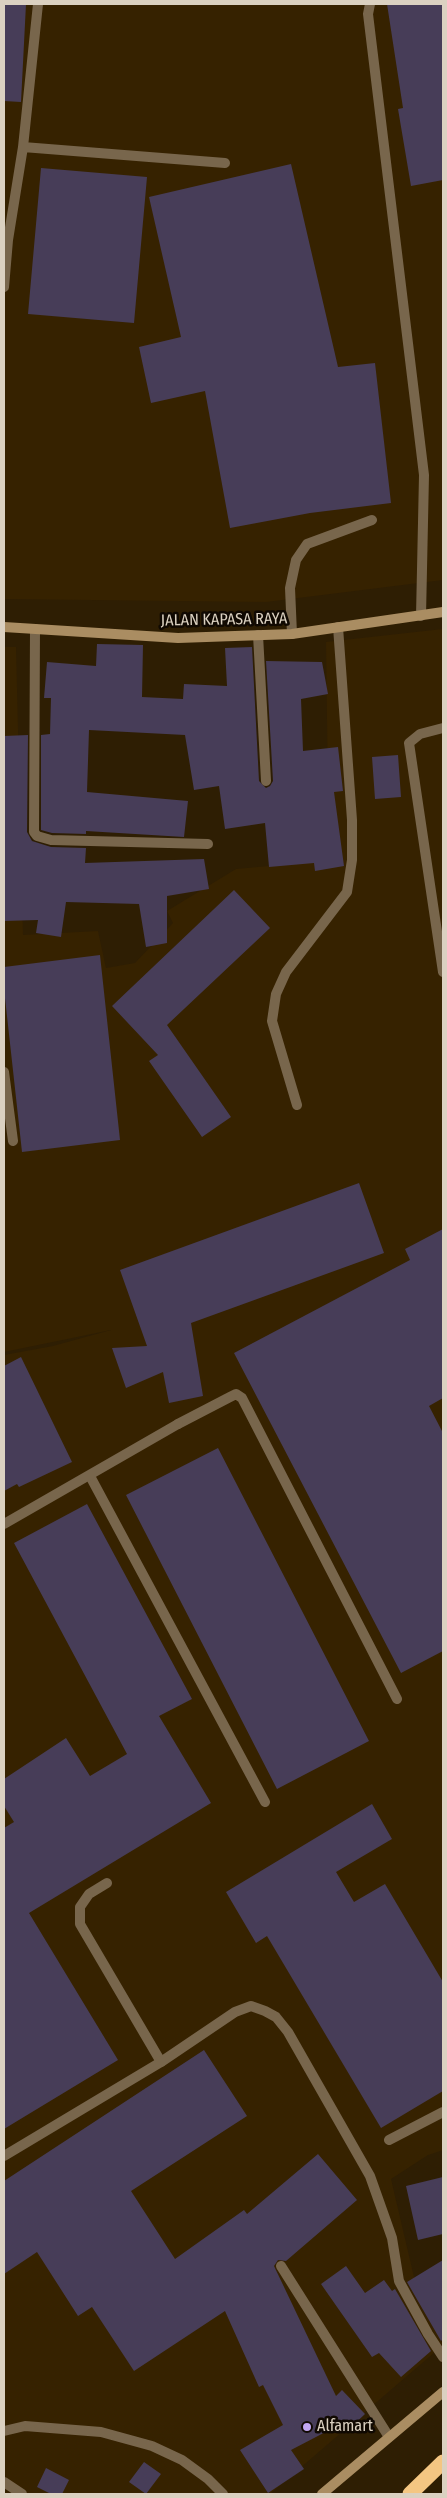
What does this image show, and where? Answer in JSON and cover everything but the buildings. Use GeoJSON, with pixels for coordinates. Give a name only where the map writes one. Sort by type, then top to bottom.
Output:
{"type":"FeatureCollection","features":[{"type":"Feature","properties":{"kind":"highway"},"geometry":{"type":"LineString","coordinates":[[410,2494],[443,2462]]}},
{"type":"Feature","properties":{"kind":"main road","name":"JALAN KAPASA RAYA"},"geometry":{"type":"LineString","coordinates":[[4,628],[178,638],[292,634],[443,612]]}},
{"type":"Feature","properties":{"kind":"main road"},"geometry":{"type":"LineString","coordinates":[[322,2494],[443,2392]]}},
{"type":"Feature","properties":{"kind":"street"},"geometry":{"type":"LineString","coordinates":[[4,287],[8,240],[23,147],[38,4]]}},
{"type":"Feature","properties":{"kind":"street"},"geometry":{"type":"LineString","coordinates":[[370,4],[368,14],[424,475],[421,616]]}},
{"type":"Feature","properties":{"kind":"street"},"geometry":{"type":"LineString","coordinates":[[23,147],[226,163]]}},
{"type":"Feature","properties":{"kind":"street"},"geometry":{"type":"LineString","coordinates":[[292,634],[290,588],[296,560],[307,544],[372,520]]}},
{"type":"Feature","properties":{"kind":"street"},"geometry":{"type":"LineString","coordinates":[[297,1105],[272,1021],[276,994],[286,972],[347,892],[352,860],[352,820],[338,628]]}},
{"type":"Feature","properties":{"kind":"street"},"geometry":{"type":"LineString","coordinates":[[35,629],[34,832],[37,836],[51,840],[208,844]]}},
{"type":"Feature","properties":{"kind":"street"},"geometry":{"type":"LineString","coordinates":[[258,635],[266,782]]}},
{"type":"Feature","properties":{"kind":"street"},"geometry":{"type":"LineString","coordinates":[[443,728],[420,734],[409,743],[443,972]]}},
{"type":"Feature","properties":{"kind":"street"},"geometry":{"type":"LineString","coordinates":[[4,1072],[13,1141]]}},
{"type":"Feature","properties":{"kind":"street"},"geometry":{"type":"LineString","coordinates":[[4,1524],[178,1424],[236,1394],[242,1398],[397,1699]]}},
{"type":"Feature","properties":{"kind":"street"},"geometry":{"type":"LineString","coordinates":[[90,1476],[265,1802]]}},
{"type":"Feature","properties":{"kind":"street"},"geometry":{"type":"LineString","coordinates":[[108,1883],[89,1894],[80,1907],[80,1924],[161,2062]]}},
{"type":"Feature","properties":{"kind":"street"},"geometry":{"type":"LineString","coordinates":[[4,2156],[161,2062],[235,2012],[250,2006],[276,2017],[288,2032],[370,2176],[392,2238],[399,2281],[419,2319],[443,2357]]}},
{"type":"Feature","properties":{"kind":"street"},"geometry":{"type":"LineString","coordinates":[[389,2140],[443,2112]]}},
{"type":"Feature","properties":{"kind":"street"},"geometry":{"type":"LineString","coordinates":[[281,2266],[389,2437]]}},
{"type":"Feature","properties":{"kind":"street"},"geometry":{"type":"LineString","coordinates":[[4,2431],[25,2426],[101,2432],[152,2446],[182,2460],[208,2479],[223,2494]]}},
{"type":"Feature","properties":{"kind":"street"},"geometry":{"type":"LineString","coordinates":[[4,2482],[22,2494]]}},
{"type":"Feature","properties":{"kind":"shaded area"},"geometry":{"type":"Polygon","coordinates":[[[4,4],[443,4],[443,580],[266,602],[4,599],[4,4]]]}},
{"type":"Feature","properties":{"kind":"shaded area"},"geometry":{"type":"Polygon","coordinates":[[[443,629],[443,2150],[428,2155],[391,2179],[414,2277],[443,2345],[270,2494],[4,2494],[4,1355],[53,1346],[111,1330],[4,1352],[4,647],[16,647],[23,935],[98,931],[106,968],[135,963],[173,923],[167,911],[236,869],[333,860],[328,796],[326,642],[443,629]]]}},
{"type":"Feature","properties":{"kind":"place","name":"Alfamart"},"geometry":{"type":"Point","coordinates":[307,2427]}}]}
